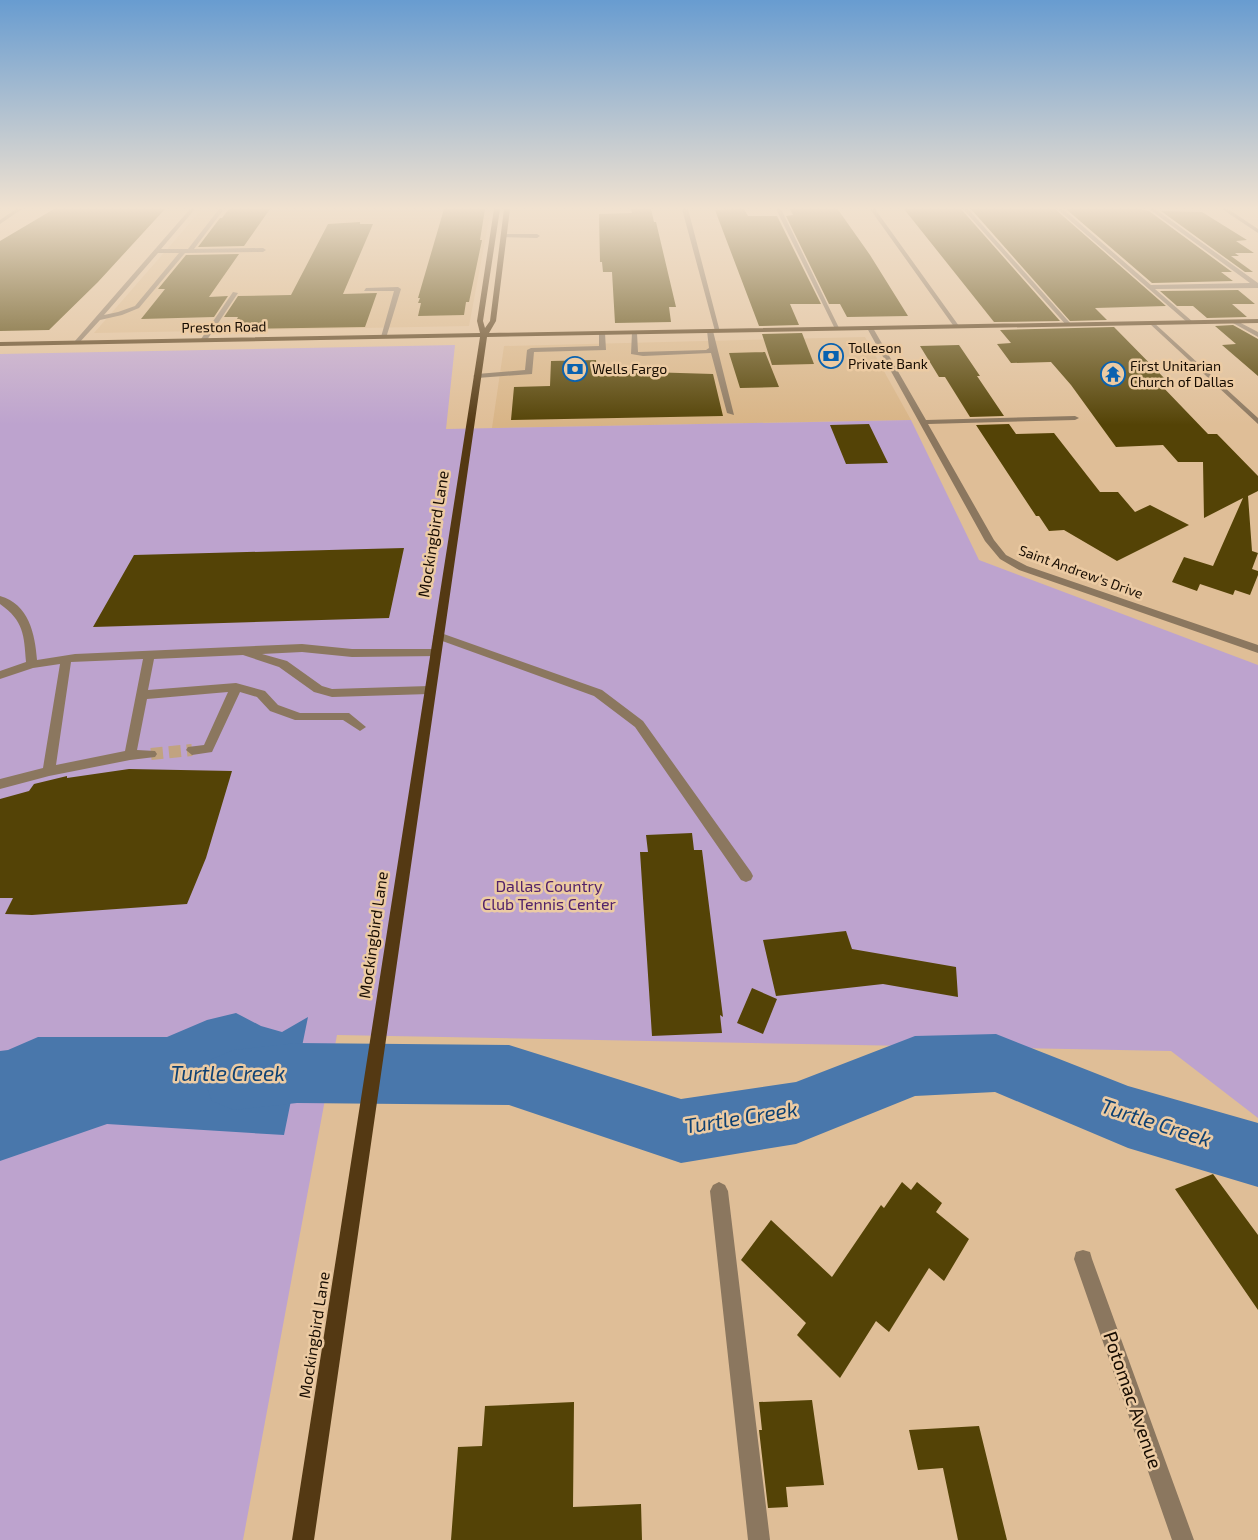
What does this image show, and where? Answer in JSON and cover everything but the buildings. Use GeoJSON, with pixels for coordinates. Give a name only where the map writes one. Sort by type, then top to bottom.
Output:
{"type":"FeatureCollection","features":[{"type":"Feature","properties":{"kind":"main road","name":"Mockingbird Lane"},"geometry":{"type":"LineString","coordinates":[[484,335],[480,321],[486,281]]}},
{"type":"Feature","properties":{"kind":"main road","name":"Mockingbird Lane"},"geometry":{"type":"LineString","coordinates":[[303,1540],[477,376],[484,335],[493,321],[498,281]]}},
{"type":"Feature","properties":{"kind":"main road","name":"Preston Road"},"geometry":{"type":"LineString","coordinates":[[0,344],[1258,321]]}},
{"type":"Feature","properties":{"kind":"street"},"geometry":{"type":"LineString","coordinates":[[77,342],[131,281]]}},
{"type":"Feature","properties":{"kind":"street"},"geometry":{"type":"LineString","coordinates":[[98,318],[120,314],[137,307],[160,281]]}},
{"type":"Feature","properties":{"kind":"street"},"geometry":{"type":"LineString","coordinates":[[702,281],[714,331],[713,349],[731,413]]}},
{"type":"Feature","properties":{"kind":"street"},"geometry":{"type":"LineString","coordinates":[[814,281],[838,329]]}},
{"type":"Feature","properties":{"kind":"street"},"geometry":{"type":"LineString","coordinates":[[923,281],[957,327]]}},
{"type":"Feature","properties":{"kind":"street"},"geometry":{"type":"LineString","coordinates":[[1029,281],[1069,325]]}},
{"type":"Feature","properties":{"kind":"street"},"geometry":{"type":"LineString","coordinates":[[1142,281],[1190,322]]}},
{"type":"Feature","properties":{"kind":"street"},"geometry":{"type":"LineString","coordinates":[[1149,287],[1257,285]]}},
{"type":"Feature","properties":{"kind":"street"},"geometry":{"type":"LineString","coordinates":[[366,290],[398,289],[384,337]]}},
{"type":"Feature","properties":{"kind":"street"},"geometry":{"type":"LineString","coordinates":[[205,339],[235,293]]}},
{"type":"Feature","properties":{"kind":"street"},"geometry":{"type":"LineString","coordinates":[[1235,322],[1258,335]]}},
{"type":"Feature","properties":{"kind":"street"},"geometry":{"type":"LineString","coordinates":[[1152,323],[1258,422]]}},
{"type":"Feature","properties":{"kind":"street","name":"Saint Andrew's Drive"},"geometry":{"type":"LineString","coordinates":[[870,328],[990,541],[1003,556],[1023,568],[1258,649]]}},
{"type":"Feature","properties":{"kind":"street"},"geometry":{"type":"LineString","coordinates":[[477,376],[529,372],[531,350],[603,348],[602,333]]}},
{"type":"Feature","properties":{"kind":"street"},"geometry":{"type":"LineString","coordinates":[[634,333],[635,354],[708,352],[713,349]]}},
{"type":"Feature","properties":{"kind":"street"},"geometry":{"type":"LineString","coordinates":[[923,422],[1075,418]]}},
{"type":"Feature","properties":{"kind":"street"},"geometry":{"type":"LineString","coordinates":[[0,599],[17,610],[29,630],[32,664]]}},
{"type":"Feature","properties":{"kind":"street"},"geometry":{"type":"LineString","coordinates":[[438,636],[598,692],[639,724],[746,876]]}},
{"type":"Feature","properties":{"kind":"street"},"geometry":{"type":"LineString","coordinates":[[0,675],[32,664],[66,659],[302,648],[352,653],[435,653]]}},
{"type":"Feature","properties":{"kind":"street"},"geometry":{"type":"LineString","coordinates":[[240,652],[283,664],[318,688],[332,693],[430,690]]}},
{"type":"Feature","properties":{"kind":"street"},"geometry":{"type":"LineString","coordinates":[[130,755],[149,655]]}},
{"type":"Feature","properties":{"kind":"street"},"geometry":{"type":"LineString","coordinates":[[50,771],[66,659]]}},
{"type":"Feature","properties":{"kind":"street"},"geometry":{"type":"LineString","coordinates":[[141,695],[236,687],[261,694],[274,708],[299,717],[345,716],[360,727]]}},
{"type":"Feature","properties":{"kind":"street"},"geometry":{"type":"LineString","coordinates":[[192,750],[208,749],[236,687]]}},
{"type":"Feature","properties":{"kind":"street"},"geometry":{"type":"LineString","coordinates":[[0,784],[50,771],[130,755],[151,754]]}},
{"type":"Feature","properties":{"kind":"street"},"geometry":{"type":"LineString","coordinates":[[719,1191],[759,1540]]}},
{"type":"Feature","properties":{"kind":"street","name":"Potomac Avenue"},"geometry":{"type":"LineString","coordinates":[[1083,1259],[1183,1540]]}},
{"type":"Feature","properties":{"kind":"shaded area"},"geometry":{"type":"Polygon","coordinates":[[[139,281],[477,281],[469,326],[94,333],[139,281]]]}},
{"type":"Feature","properties":{"kind":"shaded area"},"geometry":{"type":"Polygon","coordinates":[[[865,337],[911,420],[492,428],[504,346],[865,337]]]}},
{"type":"Feature","properties":{"kind":"green space","name":"Dallas Country Club Tennis Center"},"geometry":{"type":"Polygon","coordinates":[[[455,345],[446,429],[911,420],[979,560],[1258,665],[1258,1118],[1171,1051],[337,1035],[243,1540],[0,1540],[0,354],[455,345]]]}},
{"type":"Feature","properties":{"kind":"water","name":"Turtle Creek"},"geometry":{"type":"Polygon","coordinates":[[[236,1013],[261,1026],[282,1032],[308,1017],[284,1135],[107,1124],[0,1161],[0,1051],[8,1050],[38,1037],[167,1037],[207,1020],[236,1013]]]}},
{"type":"Feature","properties":{"kind":"waterway","name":"Turtle Creek"},"geometry":{"type":"LineString","coordinates":[[234,1080],[297,1073],[509,1075],[681,1131],[796,1113],[915,1066],[996,1063],[1128,1117],[1258,1155]]}},
{"type":"Feature","properties":{"kind":"tunnel"},"geometry":{"type":"LineString","coordinates":[[151,754],[192,750]]}},
{"type":"Feature","properties":{"kind":"place","name":"Tolleson Private Bank"},"geometry":{"type":"Point","coordinates":[831,356]}},
{"type":"Feature","properties":{"kind":"place","name":"Wells Fargo"},"geometry":{"type":"Point","coordinates":[575,369]}},
{"type":"Feature","properties":{"kind":"place","name":"First Unitarian Church of Dallas"},"geometry":{"type":"Point","coordinates":[1113,374]}}]}
